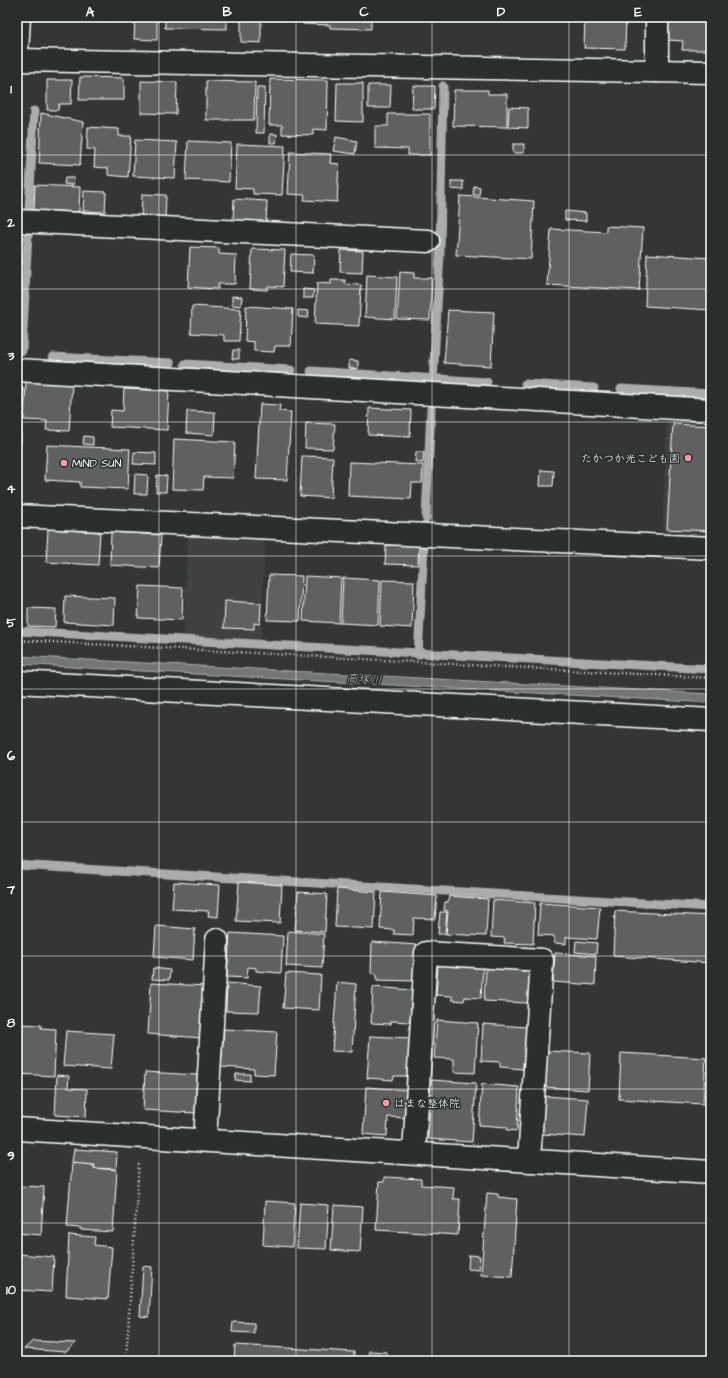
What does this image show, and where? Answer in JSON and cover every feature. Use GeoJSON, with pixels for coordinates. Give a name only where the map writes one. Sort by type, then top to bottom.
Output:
{"type":"FeatureCollection","features":[{"type":"Feature","properties":{"kind":"street"},"geometry":{"type":"LineString","coordinates":[[17,53],[19,17]]}},
{"type":"Feature","properties":{"kind":"street"},"geometry":{"type":"LineString","coordinates":[[657,17],[657,71]]}},
{"type":"Feature","properties":{"kind":"street"},"geometry":{"type":"LineString","coordinates":[[17,60],[711,72]]}},
{"type":"Feature","properties":{"kind":"street"},"geometry":{"type":"LineString","coordinates":[[17,221],[428,241]]}},
{"type":"Feature","properties":{"kind":"street"},"geometry":{"type":"LineString","coordinates":[[17,370],[711,410]]}},
{"type":"Feature","properties":{"kind":"street"},"geometry":{"type":"LineString","coordinates":[[17,516],[711,548]]}},
{"type":"Feature","properties":{"kind":"street"},"geometry":{"type":"LineString","coordinates":[[17,682],[711,720]]}},
{"type":"Feature","properties":{"kind":"street"},"geometry":{"type":"LineString","coordinates":[[205,1140],[217,940]]}},
{"type":"Feature","properties":{"kind":"street"},"geometry":{"type":"LineString","coordinates":[[414,1153],[426,953],[542,960],[529,1161]]}},
{"type":"Feature","properties":{"kind":"street"},"geometry":{"type":"LineString","coordinates":[[17,1129],[711,1172]]}},
{"type":"Feature","properties":{"kind":"path"},"geometry":{"type":"LineString","coordinates":[[17,640],[711,678]]}},
{"type":"Feature","properties":{"kind":"path"},"geometry":{"type":"LineString","coordinates":[[126,1361],[140,1136]]}},
{"type":"Feature","properties":{"kind":"shaded area","name":"たかつか光こども園"},"geometry":{"type":"Polygon","coordinates":[[[667,421],[711,423],[711,540],[662,538],[667,421]]]}},
{"type":"Feature","properties":{"kind":"shaded area"},"geometry":{"type":"Polygon","coordinates":[[[188,533],[265,536],[261,640],[183,636],[188,533]]]}},
{"type":"Feature","properties":{"kind":"water","name":"高塚川"},"geometry":{"type":"Polygon","coordinates":[[[17,656],[711,694],[711,703],[17,664],[17,656]]]}},
{"type":"Feature","properties":{"kind":"building"},"geometry":{"type":"Polygon","coordinates":[[[97,17],[124,17],[124,21],[97,21],[97,17]]]}},
{"type":"Feature","properties":{"kind":"building"},"geometry":{"type":"Polygon","coordinates":[[[165,17],[227,17],[227,29],[165,28],[165,17]]]}},
{"type":"Feature","properties":{"kind":"building"},"geometry":{"type":"Polygon","coordinates":[[[241,17],[261,17],[261,43],[241,42],[241,17]]]}},
{"type":"Feature","properties":{"kind":"building"},"geometry":{"type":"Polygon","coordinates":[[[303,17],[371,17],[371,29],[330,28],[330,25],[303,24],[303,17]]]}},
{"type":"Feature","properties":{"kind":"building"},"geometry":{"type":"Polygon","coordinates":[[[585,17],[626,17],[625,49],[584,48],[585,17]]]}},
{"type":"Feature","properties":{"kind":"building"},"geometry":{"type":"Polygon","coordinates":[[[668,17],[711,17],[711,50],[682,50],[683,41],[667,40],[668,17]]]}},
{"type":"Feature","properties":{"kind":"building"},"geometry":{"type":"Polygon","coordinates":[[[135,18],[157,19],[157,40],[134,39],[135,18]]]}},
{"type":"Feature","properties":{"kind":"building"},"geometry":{"type":"Polygon","coordinates":[[[80,77],[124,78],[124,100],[79,100],[80,77]]]}},
{"type":"Feature","properties":{"kind":"building"},"geometry":{"type":"Polygon","coordinates":[[[270,79],[328,80],[327,130],[313,129],[313,135],[282,134],[282,125],[269,125],[270,79]]]}},
{"type":"Feature","properties":{"kind":"building"},"geometry":{"type":"Polygon","coordinates":[[[47,80],[72,80],[71,104],[59,104],[58,110],[47,110],[47,80]]]}},
{"type":"Feature","properties":{"kind":"building"},"geometry":{"type":"Polygon","coordinates":[[[141,81],[177,82],[176,114],[141,113],[141,81]]]}},
{"type":"Feature","properties":{"kind":"building"},"geometry":{"type":"Polygon","coordinates":[[[206,81],[255,82],[254,120],[206,120],[206,81]]]}},
{"type":"Feature","properties":{"kind":"building"},"geometry":{"type":"Polygon","coordinates":[[[337,83],[363,83],[363,122],[336,121],[337,83]]]}},
{"type":"Feature","properties":{"kind":"building"},"geometry":{"type":"Polygon","coordinates":[[[368,85],[391,85],[390,108],[368,108],[368,85]]]}},
{"type":"Feature","properties":{"kind":"building"},"geometry":{"type":"Polygon","coordinates":[[[413,86],[435,86],[434,109],[412,109],[413,86]]]}},
{"type":"Feature","properties":{"kind":"building"},"geometry":{"type":"Polygon","coordinates":[[[257,87],[265,87],[264,133],[256,133],[257,87]]]}},
{"type":"Feature","properties":{"kind":"building"},"geometry":{"type":"Polygon","coordinates":[[[454,90],[488,90],[488,94],[507,94],[507,127],[453,126],[454,90]]]}},
{"type":"Feature","properties":{"kind":"building"},"geometry":{"type":"Polygon","coordinates":[[[509,107],[528,108],[528,128],[508,127],[509,107]]]}},
{"type":"Feature","properties":{"kind":"building"},"geometry":{"type":"Polygon","coordinates":[[[41,113],[83,122],[80,165],[39,163],[41,113]]]}},
{"type":"Feature","properties":{"kind":"building"},"geometry":{"type":"Polygon","coordinates":[[[388,114],[430,114],[430,155],[408,155],[408,149],[375,148],[375,126],[388,126],[388,114]]]}},
{"type":"Feature","properties":{"kind":"building"},"geometry":{"type":"Polygon","coordinates":[[[88,127],[119,129],[119,136],[131,136],[128,177],[108,175],[108,168],[94,167],[95,150],[87,149],[88,127]]]}},
{"type":"Feature","properties":{"kind":"building"},"geometry":{"type":"Polygon","coordinates":[[[270,134],[277,134],[276,143],[270,143],[270,134]]]}},
{"type":"Feature","properties":{"kind":"building"},"geometry":{"type":"Polygon","coordinates":[[[336,137],[357,141],[355,154],[333,151],[336,137]]]}},
{"type":"Feature","properties":{"kind":"building"},"geometry":{"type":"Polygon","coordinates":[[[135,140],[177,142],[175,178],[133,176],[135,140]]]}},
{"type":"Feature","properties":{"kind":"building"},"geometry":{"type":"Polygon","coordinates":[[[188,141],[231,143],[229,182],[186,180],[188,141]]]}},
{"type":"Feature","properties":{"kind":"building"},"geometry":{"type":"Polygon","coordinates":[[[237,144],[285,146],[282,195],[253,194],[253,189],[235,188],[237,144]]]}},
{"type":"Feature","properties":{"kind":"building"},"geometry":{"type":"Polygon","coordinates":[[[513,144],[524,144],[524,153],[513,153],[513,144]]]}},
{"type":"Feature","properties":{"kind":"building"},"geometry":{"type":"Polygon","coordinates":[[[290,152],[331,154],[330,163],[339,164],[337,202],[304,200],[305,195],[288,194],[290,152]]]}},
{"type":"Feature","properties":{"kind":"building"},"geometry":{"type":"Polygon","coordinates":[[[65,178],[74,178],[73,185],[64,184],[65,178]]]}},
{"type":"Feature","properties":{"kind":"building"},"geometry":{"type":"Polygon","coordinates":[[[451,181],[463,181],[463,190],[451,189],[451,181]]]}},
{"type":"Feature","properties":{"kind":"building"},"geometry":{"type":"Polygon","coordinates":[[[35,185],[80,187],[79,212],[34,210],[35,185]]]}},
{"type":"Feature","properties":{"kind":"building"},"geometry":{"type":"Polygon","coordinates":[[[474,186],[480,187],[479,195],[473,195],[474,186]]]}},
{"type":"Feature","properties":{"kind":"building"},"geometry":{"type":"Polygon","coordinates":[[[84,191],[106,192],[105,212],[83,211],[84,191]]]}},
{"type":"Feature","properties":{"kind":"building"},"geometry":{"type":"Polygon","coordinates":[[[142,194],[166,195],[165,218],[141,217],[142,194]]]}},
{"type":"Feature","properties":{"kind":"building"},"geometry":{"type":"Polygon","coordinates":[[[460,196],[534,201],[531,259],[456,255],[460,196]]]}},
{"type":"Feature","properties":{"kind":"building"},"geometry":{"type":"Polygon","coordinates":[[[234,199],[267,201],[266,224],[233,223],[234,199]]]}},
{"type":"Feature","properties":{"kind":"building"},"geometry":{"type":"Polygon","coordinates":[[[565,211],[586,213],[586,221],[565,220],[565,211]]]}},
{"type":"Feature","properties":{"kind":"building"},"geometry":{"type":"Polygon","coordinates":[[[606,226],[643,228],[639,290],[547,285],[551,229],[606,232],[606,226]]]}},
{"type":"Feature","properties":{"kind":"building"},"geometry":{"type":"Polygon","coordinates":[[[190,247],[219,248],[219,254],[236,255],[235,284],[218,284],[218,289],[188,287],[190,247]]]}},
{"type":"Feature","properties":{"kind":"building"},"geometry":{"type":"Polygon","coordinates":[[[252,249],[285,250],[283,287],[268,286],[267,290],[250,289],[252,249]]]}},
{"type":"Feature","properties":{"kind":"building"},"geometry":{"type":"Polygon","coordinates":[[[341,250],[363,251],[362,273],[340,272],[341,250]]]}},
{"type":"Feature","properties":{"kind":"building"},"geometry":{"type":"Polygon","coordinates":[[[291,254],[314,255],[313,273],[290,272],[291,254]]]}},
{"type":"Feature","properties":{"kind":"building"},"geometry":{"type":"Polygon","coordinates":[[[647,254],[711,258],[711,310],[645,306],[647,254]]]}},
{"type":"Feature","properties":{"kind":"building"},"geometry":{"type":"Polygon","coordinates":[[[400,272],[414,273],[414,278],[432,278],[430,320],[397,319],[400,272]]]}},
{"type":"Feature","properties":{"kind":"building"},"geometry":{"type":"Polygon","coordinates":[[[367,275],[397,277],[395,319],[365,317],[367,275]]]}},
{"type":"Feature","properties":{"kind":"building"},"geometry":{"type":"Polygon","coordinates":[[[331,280],[345,280],[345,284],[361,285],[359,326],[315,324],[317,283],[331,284],[331,280]]]}},
{"type":"Feature","properties":{"kind":"building"},"geometry":{"type":"Polygon","coordinates":[[[303,289],[314,290],[313,298],[303,298],[303,289]]]}},
{"type":"Feature","properties":{"kind":"building"},"geometry":{"type":"Polygon","coordinates":[[[232,296],[242,297],[241,306],[232,305],[232,296]]]}},
{"type":"Feature","properties":{"kind":"building"},"geometry":{"type":"Polygon","coordinates":[[[192,306],[241,309],[239,341],[224,341],[224,335],[191,333],[192,306]]]}},
{"type":"Feature","properties":{"kind":"building"},"geometry":{"type":"Polygon","coordinates":[[[246,306],[293,309],[291,346],[275,346],[274,352],[254,351],[254,342],[245,341],[246,306]]]}},
{"type":"Feature","properties":{"kind":"building"},"geometry":{"type":"Polygon","coordinates":[[[298,310],[309,311],[308,318],[298,317],[298,310]]]}},
{"type":"Feature","properties":{"kind":"building"},"geometry":{"type":"Polygon","coordinates":[[[448,310],[494,312],[491,366],[444,363],[448,310]]]}},
{"type":"Feature","properties":{"kind":"building"},"geometry":{"type":"Polygon","coordinates":[[[233,350],[239,350],[239,359],[232,359],[233,350]]]}},
{"type":"Feature","properties":{"kind":"building"},"geometry":{"type":"Polygon","coordinates":[[[349,360],[358,361],[358,369],[349,368],[349,360]]]}},
{"type":"Feature","properties":{"kind":"building"},"geometry":{"type":"Polygon","coordinates":[[[26,382],[72,384],[69,431],[46,430],[47,421],[24,420],[26,382]]]}},
{"type":"Feature","properties":{"kind":"building"},"geometry":{"type":"Polygon","coordinates":[[[124,389],[169,391],[167,430],[110,427],[111,410],[123,411],[124,389]]]}},
{"type":"Feature","properties":{"kind":"building"},"geometry":{"type":"Polygon","coordinates":[[[260,404],[280,405],[279,411],[291,412],[287,480],[256,479],[260,404]]]}},
{"type":"Feature","properties":{"kind":"building"},"geometry":{"type":"Polygon","coordinates":[[[369,408],[411,410],[410,437],[368,435],[369,408]]]}},
{"type":"Feature","properties":{"kind":"building"},"geometry":{"type":"Polygon","coordinates":[[[187,411],[215,412],[214,435],[186,433],[187,411]]]}},
{"type":"Feature","properties":{"kind":"building"},"geometry":{"type":"Polygon","coordinates":[[[306,423],[335,424],[333,449],[305,448],[306,423]]]}},
{"type":"Feature","properties":{"kind":"building","name":"たかつか光こども園"},"geometry":{"type":"Polygon","coordinates":[[[673,424],[711,426],[711,531],[667,529],[673,424]]]}},
{"type":"Feature","properties":{"kind":"building"},"geometry":{"type":"Polygon","coordinates":[[[84,436],[93,437],[93,445],[83,444],[84,436]]]}},
{"type":"Feature","properties":{"kind":"building"},"geometry":{"type":"Polygon","coordinates":[[[174,439],[235,442],[233,478],[204,477],[203,490],[172,489],[174,439]]]}},
{"type":"Feature","properties":{"kind":"building"},"geometry":{"type":"Polygon","coordinates":[[[47,445],[130,449],[128,489],[80,487],[80,482],[45,480],[47,445]]]}},
{"type":"Feature","properties":{"kind":"building"},"geometry":{"type":"Polygon","coordinates":[[[134,452],[156,453],[156,465],[133,464],[134,452]]]}},
{"type":"Feature","properties":{"kind":"building"},"geometry":{"type":"Polygon","coordinates":[[[416,452],[424,452],[423,463],[415,462],[416,452]]]}},
{"type":"Feature","properties":{"kind":"building"},"geometry":{"type":"Polygon","coordinates":[[[302,456],[333,457],[331,498],[300,496],[302,456]]]}},
{"type":"Feature","properties":{"kind":"building"},"geometry":{"type":"Polygon","coordinates":[[[349,462],[423,465],[422,483],[412,483],[411,499],[348,496],[349,462]]]}},
{"type":"Feature","properties":{"kind":"building"},"geometry":{"type":"Polygon","coordinates":[[[541,470],[554,471],[553,486],[540,486],[541,470]]]}},
{"type":"Feature","properties":{"kind":"building"},"geometry":{"type":"Polygon","coordinates":[[[135,474],[148,475],[147,494],[134,494],[135,474]]]}},
{"type":"Feature","properties":{"kind":"building"},"geometry":{"type":"Polygon","coordinates":[[[157,475],[167,476],[166,492],[156,492],[157,475]]]}},
{"type":"Feature","properties":{"kind":"building"},"geometry":{"type":"Polygon","coordinates":[[[48,529],[100,532],[98,565],[46,562],[48,529]]]}},
{"type":"Feature","properties":{"kind":"building"},"geometry":{"type":"Polygon","coordinates":[[[111,532],[161,535],[159,568],[110,565],[111,532]]]}},
{"type":"Feature","properties":{"kind":"building"},"geometry":{"type":"Polygon","coordinates":[[[386,545],[419,546],[418,565],[385,564],[386,545]]]}},
{"type":"Feature","properties":{"kind":"building"},"geometry":{"type":"Polygon","coordinates":[[[269,575],[302,576],[300,621],[267,620],[269,575]]]}},
{"type":"Feature","properties":{"kind":"building"},"geometry":{"type":"Polygon","coordinates":[[[305,576],[341,578],[339,623],[303,621],[305,576]]]}},
{"type":"Feature","properties":{"kind":"building"},"geometry":{"type":"Polygon","coordinates":[[[343,578],[380,580],[378,625],[341,623],[343,578]]]}},
{"type":"Feature","properties":{"kind":"building"},"geometry":{"type":"Polygon","coordinates":[[[382,580],[414,581],[412,628],[380,626],[382,580]]]}},
{"type":"Feature","properties":{"kind":"building"},"geometry":{"type":"Polygon","coordinates":[[[140,586],[183,588],[182,620],[138,618],[140,586]]]}},
{"type":"Feature","properties":{"kind":"building"},"geometry":{"type":"Polygon","coordinates":[[[65,596],[115,598],[114,625],[64,622],[65,596]]]}},
{"type":"Feature","properties":{"kind":"building"},"geometry":{"type":"Polygon","coordinates":[[[225,601],[261,603],[260,624],[254,623],[254,629],[224,628],[225,601]]]}},
{"type":"Feature","properties":{"kind":"building"},"geometry":{"type":"Polygon","coordinates":[[[28,608],[56,609],[55,627],[28,626],[28,608]]]}},
{"type":"Feature","properties":{"kind":"building"},"geometry":{"type":"Polygon","coordinates":[[[174,882],[220,885],[218,917],[208,916],[209,911],[172,909],[174,882]]]}},
{"type":"Feature","properties":{"kind":"building"},"geometry":{"type":"Polygon","coordinates":[[[239,882],[282,885],[280,923],[236,921],[239,882]]]}},
{"type":"Feature","properties":{"kind":"building"},"geometry":{"type":"Polygon","coordinates":[[[337,889],[376,892],[374,929],[335,927],[337,889]]]}},
{"type":"Feature","properties":{"kind":"building"},"geometry":{"type":"Polygon","coordinates":[[[298,892],[327,894],[325,932],[295,930],[298,892]]]}},
{"type":"Feature","properties":{"kind":"building"},"geometry":{"type":"Polygon","coordinates":[[[382,892],[437,896],[435,919],[414,918],[413,935],[394,934],[394,930],[380,929],[382,892]]]}},
{"type":"Feature","properties":{"kind":"building"},"geometry":{"type":"Polygon","coordinates":[[[449,896],[488,899],[486,936],[446,934],[448,911],[444,910],[445,902],[448,902],[449,896]]]}},
{"type":"Feature","properties":{"kind":"building"},"geometry":{"type":"Polygon","coordinates":[[[493,900],[535,903],[533,944],[504,943],[505,938],[491,937],[493,900]]]}},
{"type":"Feature","properties":{"kind":"building"},"geometry":{"type":"Polygon","coordinates":[[[540,903],[600,907],[597,939],[566,937],[566,944],[554,943],[554,936],[538,935],[540,903]]]}},
{"type":"Feature","properties":{"kind":"building"},"geometry":{"type":"Polygon","coordinates":[[[615,911],[711,916],[710,963],[613,956],[615,911]]]}},
{"type":"Feature","properties":{"kind":"building"},"geometry":{"type":"Polygon","coordinates":[[[440,912],[447,912],[445,934],[438,934],[440,912]]]}},
{"type":"Feature","properties":{"kind":"building"},"geometry":{"type":"Polygon","coordinates":[[[156,926],[195,929],[193,960],[154,957],[156,926]]]}},
{"type":"Feature","properties":{"kind":"building"},"geometry":{"type":"Polygon","coordinates":[[[288,931],[324,934],[322,968],[286,966],[288,931]]]}},
{"type":"Feature","properties":{"kind":"building"},"geometry":{"type":"Polygon","coordinates":[[[230,933],[283,936],[281,973],[256,971],[256,968],[248,967],[247,978],[227,977],[230,933]]]}},
{"type":"Feature","properties":{"kind":"building"},"geometry":{"type":"Polygon","coordinates":[[[576,941],[597,943],[596,954],[575,952],[576,941]]]}},
{"type":"Feature","properties":{"kind":"building"},"geometry":{"type":"Polygon","coordinates":[[[372,942],[418,945],[415,981],[377,980],[377,974],[371,973],[372,942]]]}},
{"type":"Feature","properties":{"kind":"building"},"geometry":{"type":"Polygon","coordinates":[[[555,953],[596,956],[595,985],[553,982],[555,953]]]}},
{"type":"Feature","properties":{"kind":"building"},"geometry":{"type":"Polygon","coordinates":[[[438,964],[483,967],[481,998],[465,997],[464,1001],[452,1000],[452,996],[436,995],[438,964]]]}},
{"type":"Feature","properties":{"kind":"building"},"geometry":{"type":"Polygon","coordinates":[[[486,966],[524,969],[523,972],[530,972],[528,1003],[484,1001],[486,966]]]}},
{"type":"Feature","properties":{"kind":"building"},"geometry":{"type":"Polygon","coordinates":[[[153,968],[170,970],[169,980],[152,979],[153,968]]]}},
{"type":"Feature","properties":{"kind":"building"},"geometry":{"type":"Polygon","coordinates":[[[286,973],[321,975],[319,1010],[283,1008],[286,973]]]}},
{"type":"Feature","properties":{"kind":"building"},"geometry":{"type":"Polygon","coordinates":[[[337,982],[356,984],[352,1052],[332,1051],[337,982]]]}},
{"type":"Feature","properties":{"kind":"building"},"geometry":{"type":"Polygon","coordinates":[[[151,983],[205,986],[202,1038],[148,1034],[151,983]]]}},
{"type":"Feature","properties":{"kind":"building"},"geometry":{"type":"Polygon","coordinates":[[[227,983],[261,986],[259,1012],[226,1011],[227,983]]]}},
{"type":"Feature","properties":{"kind":"building"},"geometry":{"type":"Polygon","coordinates":[[[373,987],[412,990],[410,1022],[391,1021],[391,1024],[371,1023],[373,987]]]}},
{"type":"Feature","properties":{"kind":"building"},"geometry":{"type":"Polygon","coordinates":[[[437,1020],[478,1023],[475,1073],[454,1072],[454,1059],[434,1058],[437,1020]]]}},
{"type":"Feature","properties":{"kind":"building"},"geometry":{"type":"Polygon","coordinates":[[[17,1024],[41,1025],[41,1028],[56,1029],[54,1076],[17,1074],[17,1024]]]}},
{"type":"Feature","properties":{"kind":"building"},"geometry":{"type":"Polygon","coordinates":[[[483,1024],[526,1027],[523,1069],[500,1067],[500,1062],[481,1061],[483,1024]]]}},
{"type":"Feature","properties":{"kind":"building"},"geometry":{"type":"Polygon","coordinates":[[[224,1029],[277,1032],[274,1075],[254,1074],[254,1069],[221,1067],[224,1029]]]}},
{"type":"Feature","properties":{"kind":"building"},"geometry":{"type":"Polygon","coordinates":[[[66,1031],[114,1034],[111,1069],[63,1066],[66,1031]]]}},
{"type":"Feature","properties":{"kind":"building"},"geometry":{"type":"Polygon","coordinates":[[[370,1036],[411,1038],[408,1076],[394,1076],[393,1080],[367,1078],[370,1036]]]}},
{"type":"Feature","properties":{"kind":"building"},"geometry":{"type":"Polygon","coordinates":[[[546,1051],[590,1053],[588,1090],[544,1087],[546,1051]]]}},
{"type":"Feature","properties":{"kind":"building"},"geometry":{"type":"Polygon","coordinates":[[[621,1053],[706,1058],[703,1104],[619,1099],[621,1053]]]}},
{"type":"Feature","properties":{"kind":"building"},"geometry":{"type":"Polygon","coordinates":[[[145,1072],[197,1075],[195,1113],[143,1110],[145,1072]]]}},
{"type":"Feature","properties":{"kind":"building"},"geometry":{"type":"Polygon","coordinates":[[[236,1074],[250,1074],[250,1081],[235,1080],[236,1074]]]}},
{"type":"Feature","properties":{"kind":"building"},"geometry":{"type":"Polygon","coordinates":[[[57,1075],[69,1076],[68,1088],[87,1089],[86,1117],[55,1115],[57,1075]]]}},
{"type":"Feature","properties":{"kind":"building"},"geometry":{"type":"Polygon","coordinates":[[[431,1080],[476,1083],[472,1142],[428,1139],[431,1080]]]}},
{"type":"Feature","properties":{"kind":"building"},"geometry":{"type":"Polygon","coordinates":[[[482,1084],[519,1087],[517,1131],[507,1130],[507,1127],[479,1125],[482,1084]]]}},
{"type":"Feature","properties":{"kind":"building"},"geometry":{"type":"Polygon","coordinates":[[[366,1087],[408,1090],[406,1118],[388,1117],[387,1136],[363,1134],[366,1087]]]}},
{"type":"Feature","properties":{"kind":"building"},"geometry":{"type":"Polygon","coordinates":[[[544,1096],[588,1099],[585,1137],[542,1134],[544,1096]]]}},
{"type":"Feature","properties":{"kind":"building"},"geometry":{"type":"Polygon","coordinates":[[[74,1149],[117,1152],[116,1169],[93,1168],[94,1164],[72,1162],[74,1149]]]}},
{"type":"Feature","properties":{"kind":"building"},"geometry":{"type":"Polygon","coordinates":[[[72,1163],[93,1165],[93,1168],[117,1170],[113,1232],[81,1230],[81,1228],[67,1227],[72,1163]]]}},
{"type":"Feature","properties":{"kind":"building"},"geometry":{"type":"Polygon","coordinates":[[[384,1177],[421,1179],[421,1185],[454,1187],[453,1199],[460,1199],[458,1235],[376,1230],[379,1182],[384,1182],[384,1177]]]}},
{"type":"Feature","properties":{"kind":"building"},"geometry":{"type":"Polygon","coordinates":[[[17,1186],[44,1187],[41,1235],[17,1233],[17,1186]]]}},
{"type":"Feature","properties":{"kind":"building"},"geometry":{"type":"Polygon","coordinates":[[[487,1193],[498,1194],[498,1197],[517,1199],[512,1277],[481,1275],[487,1193]]]}},
{"type":"Feature","properties":{"kind":"building"},"geometry":{"type":"Polygon","coordinates":[[[265,1201],[295,1203],[292,1247],[263,1245],[265,1201]]]}},
{"type":"Feature","properties":{"kind":"building"},"geometry":{"type":"Polygon","coordinates":[[[300,1203],[329,1205],[326,1249],[297,1248],[300,1203]]]}},
{"type":"Feature","properties":{"kind":"building"},"geometry":{"type":"Polygon","coordinates":[[[334,1205],[363,1207],[360,1252],[331,1250],[334,1205]]]}},
{"type":"Feature","properties":{"kind":"building"},"geometry":{"type":"Polygon","coordinates":[[[69,1235],[95,1237],[94,1245],[112,1247],[108,1299],[66,1296],[69,1235]]]}},
{"type":"Feature","properties":{"kind":"building"},"geometry":{"type":"Polygon","coordinates":[[[17,1254],[54,1257],[52,1292],[17,1290],[17,1254]]]}},
{"type":"Feature","properties":{"kind":"building"},"geometry":{"type":"Polygon","coordinates":[[[469,1255],[480,1256],[479,1270],[468,1269],[469,1255]]]}},
{"type":"Feature","properties":{"kind":"building"},"geometry":{"type":"Polygon","coordinates":[[[143,1266],[152,1267],[149,1317],[140,1316],[143,1266]]]}},
{"type":"Feature","properties":{"kind":"building"},"geometry":{"type":"Polygon","coordinates":[[[233,1322],[254,1323],[254,1333],[232,1332],[233,1322]]]}},
{"type":"Feature","properties":{"kind":"building"},"geometry":{"type":"Polygon","coordinates":[[[33,1341],[76,1343],[66,1352],[24,1349],[33,1341]]]}},
{"type":"Feature","properties":{"kind":"building"},"geometry":{"type":"Polygon","coordinates":[[[235,1345],[354,1352],[354,1361],[234,1361],[235,1345]]]}},
{"type":"Feature","properties":{"kind":"building"},"geometry":{"type":"Polygon","coordinates":[[[369,1351],[387,1352],[387,1361],[368,1361],[369,1351]]]}},
{"type":"Feature","properties":{"kind":"waterway"},"geometry":{"type":"LineString","coordinates":[[433,381],[440,253],[443,86]]}},
{"type":"Feature","properties":{"kind":"waterway"},"geometry":{"type":"LineString","coordinates":[[29,210],[34,111]]}},
{"type":"Feature","properties":{"kind":"waterway"},"geometry":{"type":"LineString","coordinates":[[22,351],[28,233]]}},
{"type":"Feature","properties":{"kind":"waterway"},"geometry":{"type":"LineString","coordinates":[[53,357],[171,363]]}},
{"type":"Feature","properties":{"kind":"waterway"},"geometry":{"type":"LineString","coordinates":[[185,364],[291,370]]}},
{"type":"Feature","properties":{"kind":"waterway"},"geometry":{"type":"LineString","coordinates":[[311,371],[487,382]]}},
{"type":"Feature","properties":{"kind":"waterway"},"geometry":{"type":"LineString","coordinates":[[525,384],[594,388]]}},
{"type":"Feature","properties":{"kind":"waterway"},"geometry":{"type":"LineString","coordinates":[[621,389],[711,394]]}},
{"type":"Feature","properties":{"kind":"waterway"},"geometry":{"type":"LineString","coordinates":[[17,444],[20,390]]}},
{"type":"Feature","properties":{"kind":"waterway"},"geometry":{"type":"LineString","coordinates":[[426,518],[431,409]]}},
{"type":"Feature","properties":{"kind":"waterway"},"geometry":{"type":"LineString","coordinates":[[418,655],[424,546]]}},
{"type":"Feature","properties":{"kind":"waterway"},"geometry":{"type":"LineString","coordinates":[[17,631],[711,669]]}},
{"type":"Feature","properties":{"kind":"waterway"},"geometry":{"type":"LineString","coordinates":[[17,865],[711,907]]}},
{"type":"Feature","properties":{"kind":"place","name":"たかつか光こども園"},"geometry":{"type":"Point","coordinates":[688,458]}},
{"type":"Feature","properties":{"kind":"place","name":"MIND SUN"},"geometry":{"type":"Point","coordinates":[64,463]}},
{"type":"Feature","properties":{"kind":"place","name":"はまな整体院"},"geometry":{"type":"Point","coordinates":[386,1103]}}]}
